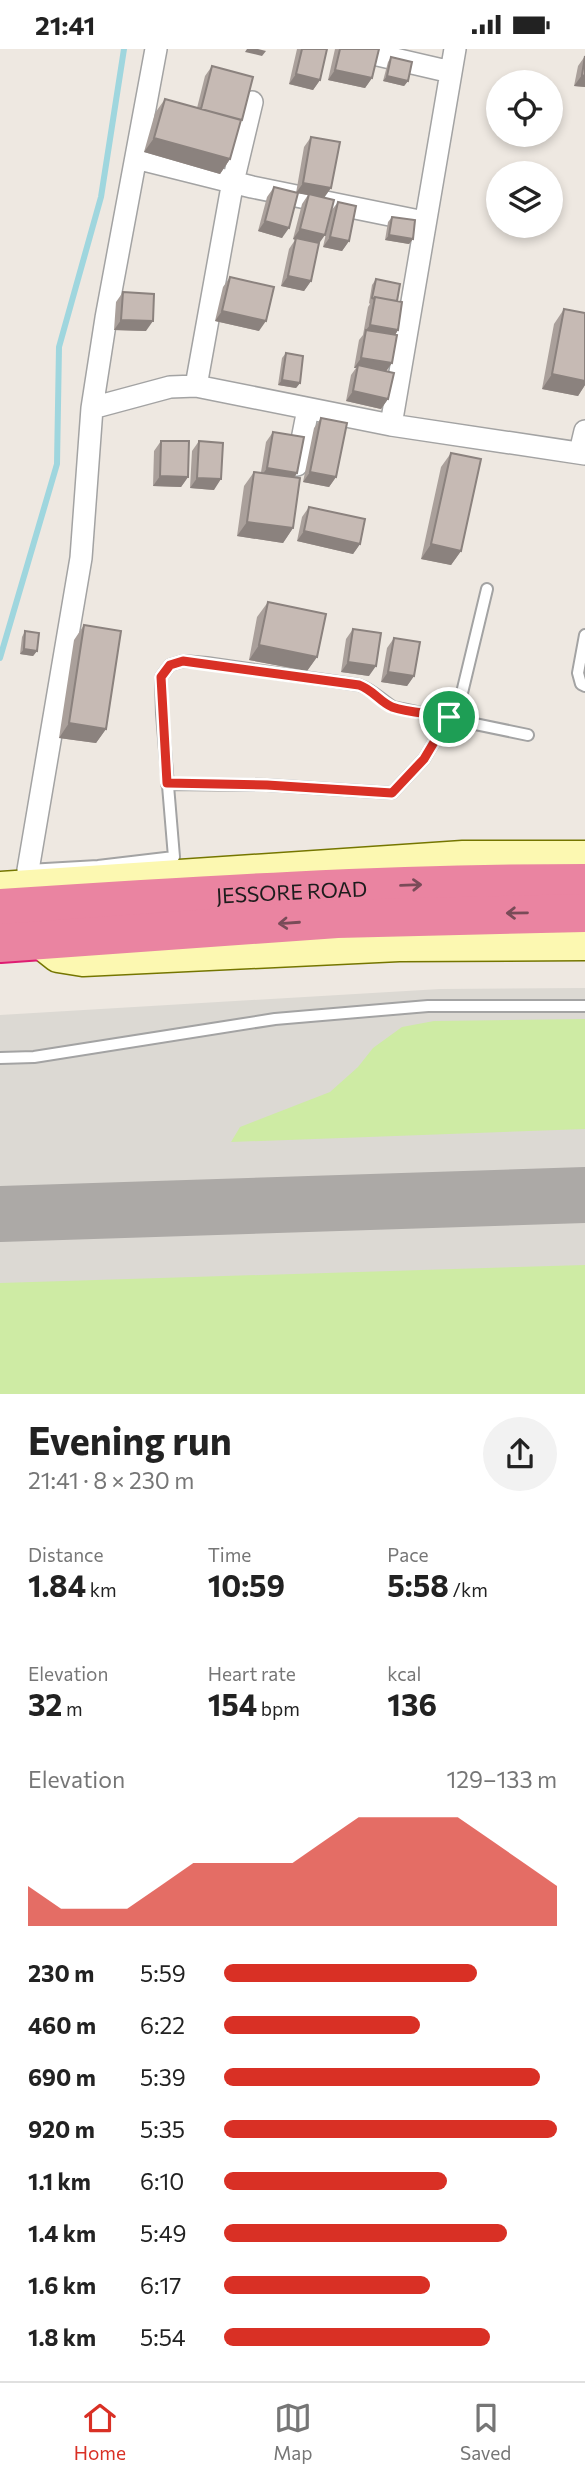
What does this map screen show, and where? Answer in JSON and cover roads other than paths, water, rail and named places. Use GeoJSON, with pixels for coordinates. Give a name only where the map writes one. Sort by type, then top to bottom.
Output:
{"type":"FeatureCollection","features":[{"type":"Feature","properties":{"kind":"highway","name":"JESSORE ROAD"},"geometry":{"type":"LineString","coordinates":[[0,908],[36,900],[476,883],[585,883]]}},
{"type":"Feature","properties":{"kind":"highway"},"geometry":{"type":"LineString","coordinates":[[0,943],[36,900],[337,919],[585,913]]}},
{"type":"Feature","properties":{"kind":"street"},"geometry":{"type":"LineString","coordinates":[[156,49],[92,408],[81,558],[36,900],[58,956],[83,960],[399,945],[585,944]]}},
{"type":"Feature","properties":{"kind":"street"},"geometry":{"type":"LineString","coordinates":[[352,49],[451,72]]}},
{"type":"Feature","properties":{"kind":"street"},"geometry":{"type":"LineString","coordinates":[[391,425],[455,49]]}},
{"type":"Feature","properties":{"kind":"street"},"geometry":{"type":"LineString","coordinates":[[196,386],[232,187],[252,102]]}},
{"type":"Feature","properties":{"kind":"street"},"geometry":{"type":"LineString","coordinates":[[136,158],[232,187],[424,222]]}},
{"type":"Feature","properties":{"kind":"street"},"geometry":{"type":"LineString","coordinates":[[92,408],[170,387],[196,386],[391,425],[582,453],[585,431]]}},
{"type":"Feature","properties":{"kind":"street"},"geometry":{"type":"LineString","coordinates":[[295,481],[308,409]]}},
{"type":"Feature","properties":{"kind":"street"},"geometry":{"type":"LineString","coordinates":[[0,888],[36,900],[463,857],[585,857]]}},
{"type":"Feature","properties":{"kind":"lane"},"geometry":{"type":"LineString","coordinates":[[167,783],[267,785],[392,793],[424,759],[461,697],[488,589]]}},
{"type":"Feature","properties":{"kind":"lane"},"geometry":{"type":"LineString","coordinates":[[585,635],[578,673],[581,684],[585,686]]}},
{"type":"Feature","properties":{"kind":"lane"},"geometry":{"type":"LineString","coordinates":[[36,900],[98,866],[174,857],[161,677],[170,665],[183,661],[359,685],[372,690],[382,701],[393,707],[528,735]]}},
{"type":"Feature","properties":{"kind":"lane"},"geometry":{"type":"LineString","coordinates":[[0,1058],[34,1057],[303,1017],[428,1006],[585,1006]]}},
{"type":"Feature","properties":{"kind":"waterway"},"geometry":{"type":"LineString","coordinates":[[0,658],[57,464],[59,347],[101,197],[124,49]]}}]}
